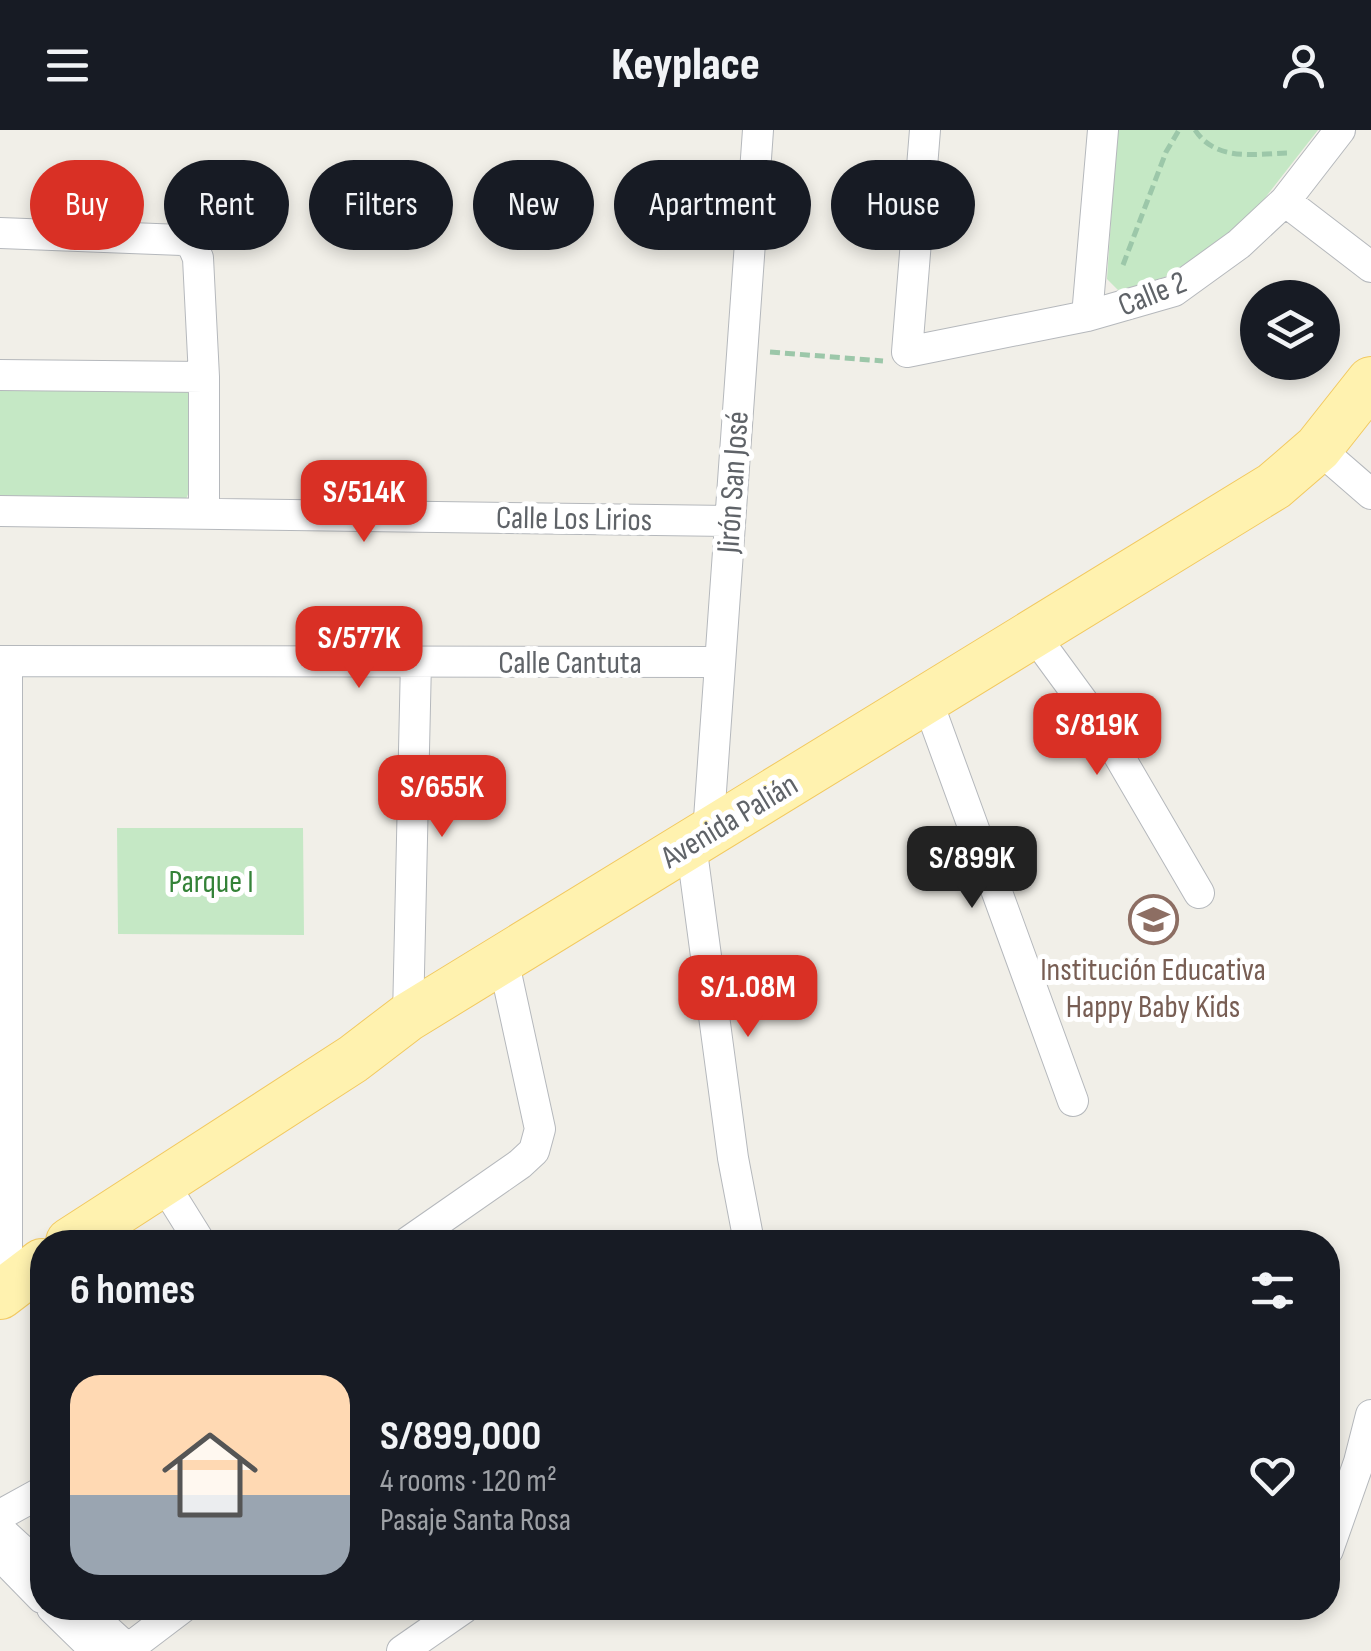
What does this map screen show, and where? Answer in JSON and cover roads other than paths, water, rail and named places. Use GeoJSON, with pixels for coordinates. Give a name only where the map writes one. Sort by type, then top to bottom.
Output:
{"type":"FeatureCollection","features":[{"type":"Feature","properties":{"kind":"main road","name":"Avenida Palián"},"geometry":{"type":"LineString","coordinates":[[88,1230],[353,1059],[408,1017],[1274,486],[1318,448],[1371,381]]}},
{"type":"Feature","properties":{"kind":"street","name":"Jirón San José"},"geometry":{"type":"LineString","coordinates":[[747,1230],[734,1158],[700,839],[719,662],[758,130]]}},
{"type":"Feature","properties":{"kind":"street","name":"Calle 2"},"geometry":{"type":"LineString","coordinates":[[925,130],[907,352],[1088,316],[1174,291],[1239,244],[1285,202],[1340,130]]}},
{"type":"Feature","properties":{"kind":"street"},"geometry":{"type":"LineString","coordinates":[[1088,316],[1103,130]]}},
{"type":"Feature","properties":{"kind":"street"},"geometry":{"type":"LineString","coordinates":[[1285,202],[1371,267]]}},
{"type":"Feature","properties":{"kind":"street"},"geometry":{"type":"LineString","coordinates":[[0,234],[182,240],[192,244],[198,258],[204,377],[204,512]]}},
{"type":"Feature","properties":{"kind":"street"},"geometry":{"type":"LineString","coordinates":[[0,375],[204,377]]}},
{"type":"Feature","properties":{"kind":"street"},"geometry":{"type":"LineString","coordinates":[[1318,448],[1371,494]]}},
{"type":"Feature","properties":{"kind":"street","name":"Calle Los Lirios"},"geometry":{"type":"LineString","coordinates":[[0,511],[729,521]]}},
{"type":"Feature","properties":{"kind":"street"},"geometry":{"type":"LineString","coordinates":[[1034,635],[1105,732],[1199,894]]}},
{"type":"Feature","properties":{"kind":"street"},"geometry":{"type":"LineString","coordinates":[[3,661],[17,1282]]}},
{"type":"Feature","properties":{"kind":"street","name":"Calle Cantuta"},"geometry":{"type":"LineString","coordinates":[[3,661],[719,662]]}},
{"type":"Feature","properties":{"kind":"street"},"geometry":{"type":"LineString","coordinates":[[408,1017],[416,661]]}},
{"type":"Feature","properties":{"kind":"street"},"geometry":{"type":"LineString","coordinates":[[928,700],[1072,1102]]}},
{"type":"Feature","properties":{"kind":"street"},"geometry":{"type":"LineString","coordinates":[[425,1230],[534,1151],[540,1129],[503,959]]}},
{"type":"Feature","properties":{"kind":"street"},"geometry":{"type":"LineString","coordinates":[[162,1181],[193,1230]]}},
{"type":"Feature","properties":{"kind":"street"},"geometry":{"type":"LineString","coordinates":[[1340,1521],[1365,1462],[1371,1415]]}},
{"type":"Feature","properties":{"kind":"street"},"geometry":{"type":"LineString","coordinates":[[0,1515],[30,1499]]}},
{"type":"Feature","properties":{"kind":"street"},"geometry":{"type":"LineString","coordinates":[[0,1530],[30,1558]]}},
{"type":"Feature","properties":{"kind":"street"},"geometry":{"type":"LineString","coordinates":[[0,1555],[30,1586]]}},
{"type":"Feature","properties":{"kind":"street"},"geometry":{"type":"LineString","coordinates":[[63,1620],[88,1649]]}},
{"type":"Feature","properties":{"kind":"street"},"geometry":{"type":"LineString","coordinates":[[96,1620],[129,1650],[167,1620]]}},
{"type":"Feature","properties":{"kind":"street"},"geometry":{"type":"LineString","coordinates":[[402,1651],[447,1620]]}},
{"type":"Feature","properties":{"kind":"place","name":"Institución Educativa Happy Baby Kids"},"geometry":{"type":"Point","coordinates":[1153,919]}},
{"type":"Feature","properties":{"kind":"park label","name":"Parque I"},"geometry":{"type":"Point","coordinates":[211,881]}}]}
